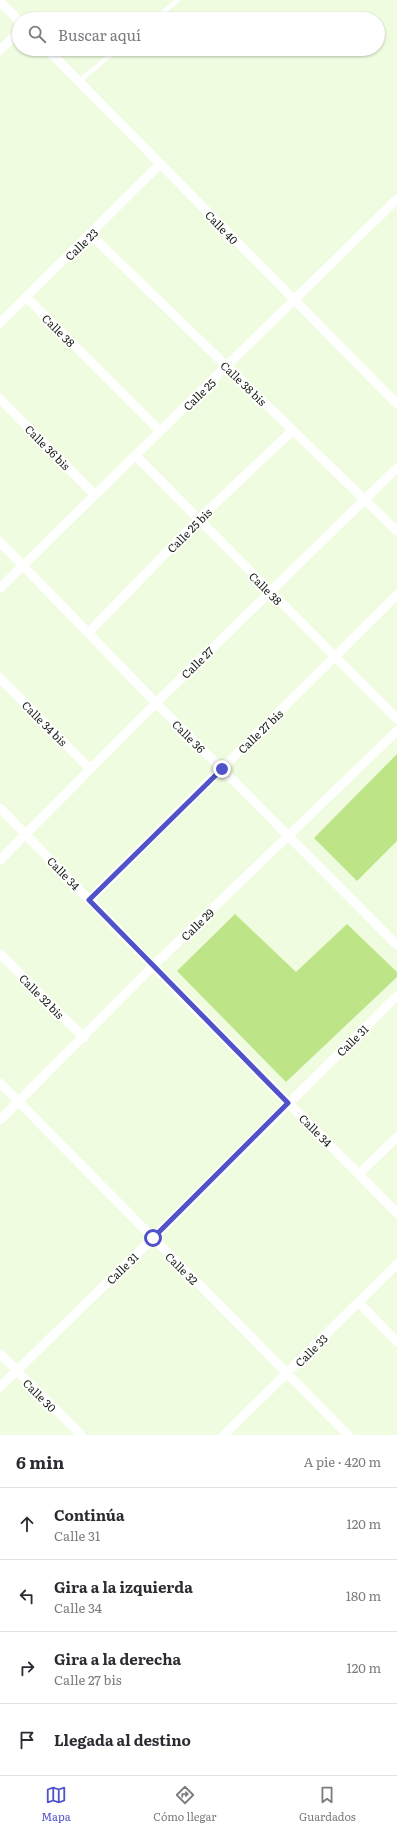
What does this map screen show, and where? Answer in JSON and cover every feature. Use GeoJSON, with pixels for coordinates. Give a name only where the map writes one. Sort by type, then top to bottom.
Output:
{"type":"FeatureCollection","features":[{"type":"Feature","properties":{"kind":"street"},"geometry":{"type":"LineString","coordinates":[[0,2],[12,14]]}},
{"type":"Feature","properties":{"kind":"street"},"geometry":{"type":"LineString","coordinates":[[0,50],[12,39]]}},
{"type":"Feature","properties":{"kind":"street","name":"Calle 40"},"geometry":{"type":"LineString","coordinates":[[54,56],[397,404]]}},
{"type":"Feature","properties":{"kind":"street","name":"Calle 23"},"geometry":{"type":"LineString","coordinates":[[0,323],[91,235],[160,164]]}},
{"type":"Feature","properties":{"kind":"street","name":"Calle 25"},"geometry":{"type":"LineString","coordinates":[[0,588],[397,199]]}},
{"type":"Feature","properties":{"kind":"street","name":"Calle 38 bis"},"geometry":{"type":"LineString","coordinates":[[91,235],[397,530]]}},
{"type":"Feature","properties":{"kind":"street","name":"Calle 38"},"geometry":{"type":"LineString","coordinates":[[26,297],[160,431]]}},
{"type":"Feature","properties":{"kind":"street","name":"Calle 36 bis"},"geometry":{"type":"LineString","coordinates":[[0,399],[95,495]]}},
{"type":"Feature","properties":{"kind":"street","name":"Calle 25 bis"},"geometry":{"type":"LineString","coordinates":[[89,632],[199,519],[293,430]]}},
{"type":"Feature","properties":{"kind":"street","name":"Calle 38"},"geometry":{"type":"LineString","coordinates":[[136,456],[397,719]]}},
{"type":"Feature","properties":{"kind":"street","name":"Calle 27"},"geometry":{"type":"LineString","coordinates":[[0,860],[156,703],[397,468]]}},
{"type":"Feature","properties":{"kind":"street","name":"Calle 36"},"geometry":{"type":"LineString","coordinates":[[0,542],[89,632],[156,703],[397,945]]}},
{"type":"Feature","properties":{"kind":"street","name":"Calle 27 bis"},"geometry":{"type":"LineString","coordinates":[[89,900],[397,595]]}},
{"type":"Feature","properties":{"kind":"street","name":"Calle 34 bis"},"geometry":{"type":"LineString","coordinates":[[0,678],[90,769]]}},
{"type":"Feature","properties":{"kind":"street","name":"Calle 29"},"geometry":{"type":"LineString","coordinates":[[0,1120],[84,1038],[153,966],[397,731]]}},
{"type":"Feature","properties":{"kind":"street","name":"Calle 34"},"geometry":{"type":"LineString","coordinates":[[0,808],[153,966],[397,1212]]}},
{"type":"Feature","properties":{"kind":"street","name":"Calle 32 bis"},"geometry":{"type":"LineString","coordinates":[[0,954],[84,1038]]}},
{"type":"Feature","properties":{"kind":"street","name":"Calle 31"},"geometry":{"type":"LineString","coordinates":[[0,1387],[153,1238],[397,996]]}},
{"type":"Feature","properties":{"kind":"street","name":"Calle 32"},"geometry":{"type":"LineString","coordinates":[[0,1083],[348,1435]]}},
{"type":"Feature","properties":{"kind":"street"},"geometry":{"type":"LineString","coordinates":[[359,1174],[397,1137]]}},
{"type":"Feature","properties":{"kind":"street","name":"Calle 33"},"geometry":{"type":"LineString","coordinates":[[224,1435],[397,1264]]}},
{"type":"Feature","properties":{"kind":"street"},"geometry":{"type":"LineString","coordinates":[[359,1303],[397,1342]]}},
{"type":"Feature","properties":{"kind":"street","name":"Calle 30"},"geometry":{"type":"LineString","coordinates":[[0,1354],[81,1435]]}},
{"type":"Feature","properties":{"kind":"lane"},"geometry":{"type":"LineString","coordinates":[[163,12],[178,0]]}},
{"type":"Feature","properties":{"kind":"lane"},"geometry":{"type":"LineString","coordinates":[[79,80],[109,56]]}},
{"type":"Feature","properties":{"kind":"green space"},"geometry":{"type":"Polygon","coordinates":[[[397,754],[397,841],[357,881],[314,838],[397,754]]]}},
{"type":"Feature","properties":{"kind":"green space"},"geometry":{"type":"Polygon","coordinates":[[[235,914],[296,972],[347,924],[397,972],[397,977],[286,1082],[177,971],[235,914]]]}},
{"type":"Feature","properties":{"kind":"route"},"geometry":{"type":"LineString","coordinates":[[153,1238],[288,1103],[89,900],[222,769]]}}]}
